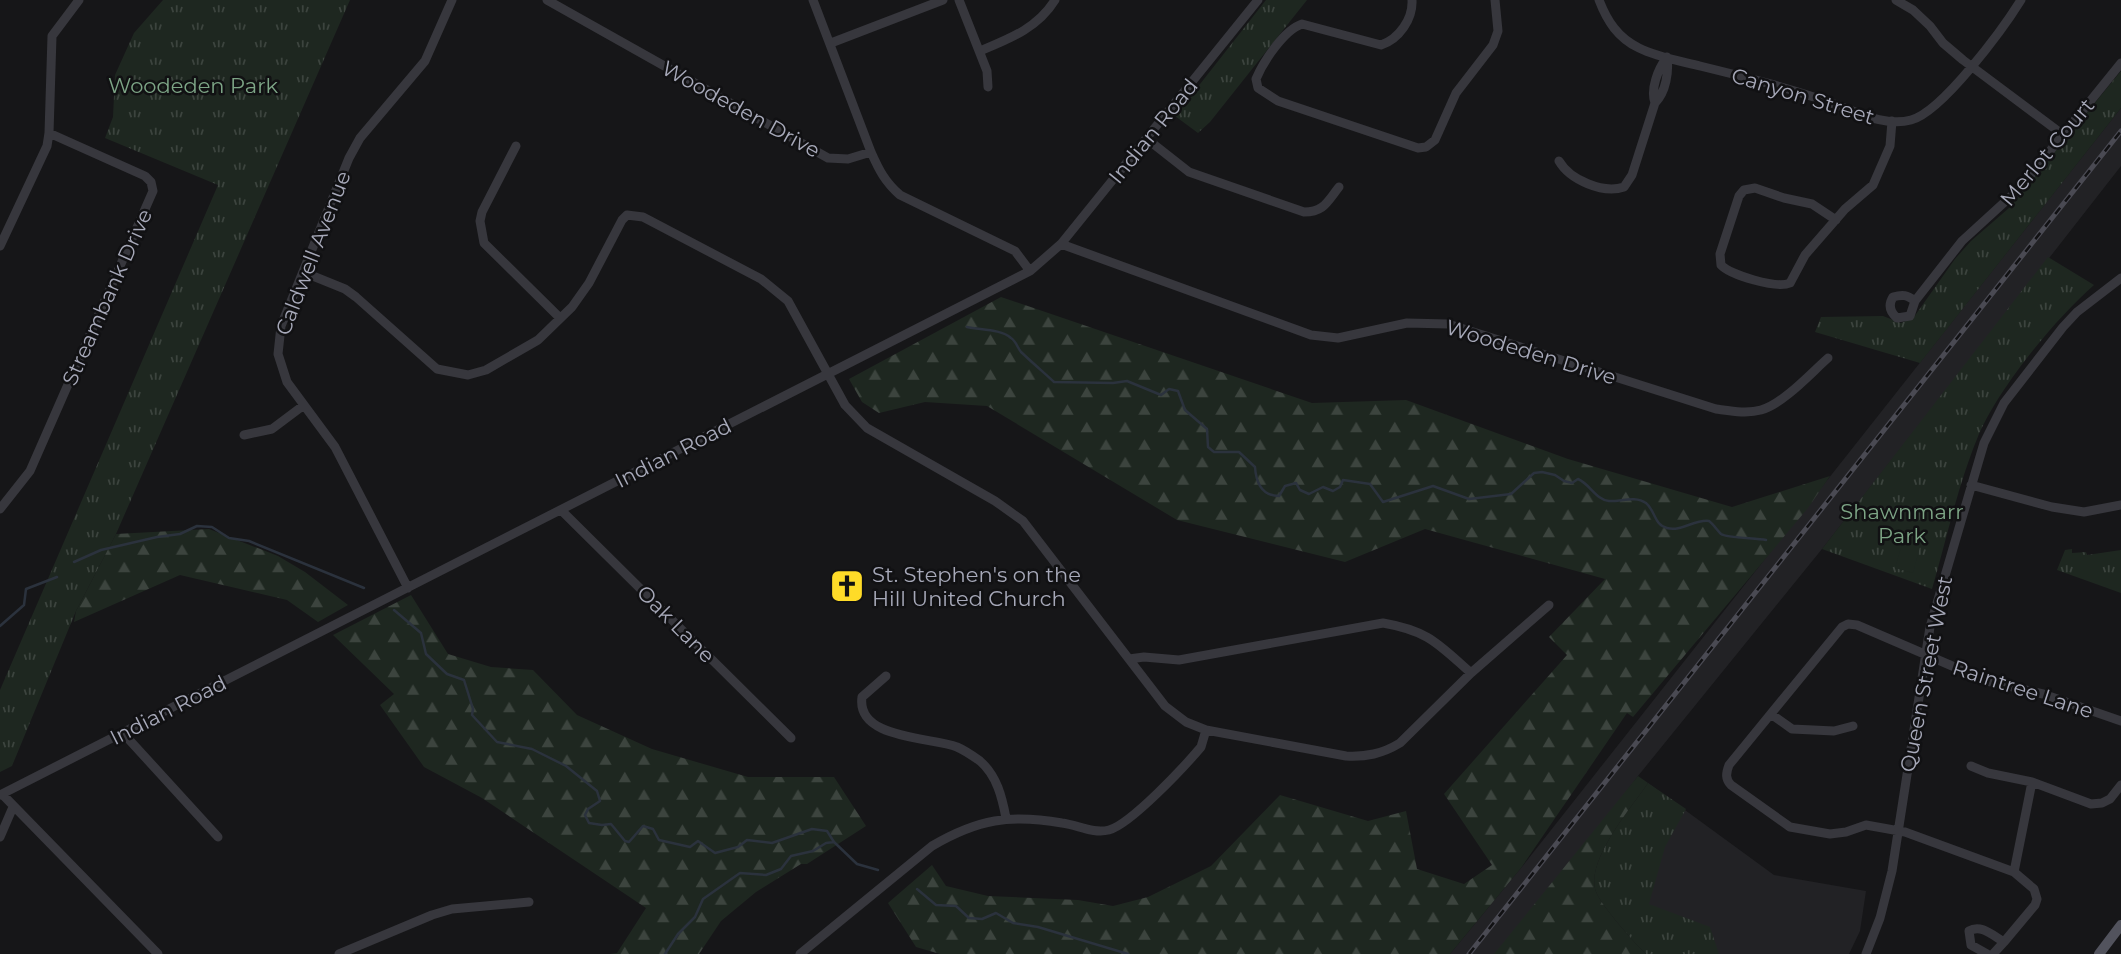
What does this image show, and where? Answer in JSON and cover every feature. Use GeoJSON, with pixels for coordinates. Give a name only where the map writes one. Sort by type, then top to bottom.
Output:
{"type":"FeatureCollection","features":[{"type":"Feature","properties":{"kind":"main road"},"geometry":{"type":"LineString","coordinates":[[2099,954],[2121,925]]}},
{"type":"Feature","properties":{"kind":"street"},"geometry":{"type":"LineString","coordinates":[[0,246],[44,152],[49,133],[52,36],[79,0]]}},
{"type":"Feature","properties":{"kind":"street","name":"Caldwell Avenue"},"geometry":{"type":"LineString","coordinates":[[408,588],[335,447],[287,382],[278,354],[281,326],[349,158],[360,138],[425,61],[452,0]]}},
{"type":"Feature","properties":{"kind":"street","name":"Woodeden Drive"},"geometry":{"type":"LineString","coordinates":[[547,0],[828,158],[848,159],[871,152]]}},
{"type":"Feature","properties":{"kind":"street"},"geometry":{"type":"LineString","coordinates":[[813,0],[880,174],[900,195],[1015,251],[1030,271]]}},
{"type":"Feature","properties":{"kind":"street"},"geometry":{"type":"LineString","coordinates":[[831,43],[943,0]]}},
{"type":"Feature","properties":{"kind":"street"},"geometry":{"type":"LineString","coordinates":[[959,0],[981,51],[987,71],[988,88]]}},
{"type":"Feature","properties":{"kind":"street"},"geometry":{"type":"LineString","coordinates":[[981,51],[1023,33],[1049,11],[1055,0]]}},
{"type":"Feature","properties":{"kind":"street","name":"Indian Road"},"geometry":{"type":"LineString","coordinates":[[1,794],[1030,271],[1061,244],[1258,0]]}},
{"type":"Feature","properties":{"kind":"street"},"geometry":{"type":"LineString","coordinates":[[1412,0],[1412,15],[1392,42],[1381,45],[1302,24],[1292,27],[1261,67],[1255,79],[1258,88],[1278,102],[1418,148],[1426,147],[1435,140],[1456,93],[1493,46],[1498,31],[1495,0]]}},
{"type":"Feature","properties":{"kind":"street","name":"Canyon Street"},"geometry":{"type":"LineString","coordinates":[[1599,0],[1611,24],[1626,40],[1639,48],[1773,85],[1873,118],[1892,121],[1910,121],[1929,112],[1945,97],[2021,0]]}},
{"type":"Feature","properties":{"kind":"street"},"geometry":{"type":"LineString","coordinates":[[1896,0],[1913,10],[1943,43],[1971,66],[2062,134]]}},
{"type":"Feature","properties":{"kind":"street"},"geometry":{"type":"LineString","coordinates":[[1559,161],[1569,174],[1580,180],[1607,189],[1624,187],[1632,176],[1655,103],[1661,97],[1668,70],[1667,57]]}},
{"type":"Feature","properties":{"kind":"street","name":"Merlot Court"},"geometry":{"type":"LineString","coordinates":[[1915,301],[1962,241],[2020,188],[2121,63]]}},
{"type":"Feature","properties":{"kind":"street"},"geometry":{"type":"LineString","coordinates":[[1836,220],[1812,204],[1755,188],[1744,190],[1737,201],[1721,252],[1721,265],[1733,273],[1786,286],[1794,278],[1805,255],[1875,182],[1890,146],[1892,121]]}},
{"type":"Feature","properties":{"kind":"street","name":"Streambank Drive"},"geometry":{"type":"LineString","coordinates":[[2,503],[30,471],[153,191],[151,182],[145,176],[49,133]]}},
{"type":"Feature","properties":{"kind":"street"},"geometry":{"type":"LineString","coordinates":[[1147,139],[1189,172],[1304,212],[1316,212],[1324,207],[1339,187]]}},
{"type":"Feature","properties":{"kind":"street"},"geometry":{"type":"LineString","coordinates":[[516,146],[482,212],[481,233],[489,249],[561,318]]}},
{"type":"Feature","properties":{"kind":"street"},"geometry":{"type":"LineString","coordinates":[[303,272],[345,289],[370,307],[426,362],[437,369],[468,375],[486,370],[538,340],[582,294],[622,220],[627,215],[643,217],[761,279],[781,296],[795,312],[827,374],[850,411],[867,428],[995,501],[1023,521],[1165,706],[1186,722],[1206,730],[1346,756],[1367,757],[1387,751],[1399,744],[1471,673],[1549,605]]}},
{"type":"Feature","properties":{"kind":"street","name":"Woodeden Drive"},"geometry":{"type":"LineString","coordinates":[[1061,244],[1311,335],[1338,338],[1406,323],[1448,324],[1716,409],[1746,412],[1763,410],[1787,394],[1828,358]]}},
{"type":"Feature","properties":{"kind":"street","name":"Queen Street West"},"geometry":{"type":"LineString","coordinates":[[1866,954],[1884,905],[1925,656],[1942,582],[1984,443],[2004,402],[2070,319],[2121,278]]}},
{"type":"Feature","properties":{"kind":"street"},"geometry":{"type":"LineString","coordinates":[[244,435],[272,429],[304,405]]}},
{"type":"Feature","properties":{"kind":"street"},"geometry":{"type":"LineString","coordinates":[[1971,485],[2052,508],[2084,512],[2121,505]]}},
{"type":"Feature","properties":{"kind":"street","name":"Oak Lane"},"geometry":{"type":"LineString","coordinates":[[561,510],[791,738]]}},
{"type":"Feature","properties":{"kind":"street"},"geometry":{"type":"LineString","coordinates":[[1129,659],[1144,657],[1179,660],[1383,624],[1416,630],[1433,639],[1471,673]]}},
{"type":"Feature","properties":{"kind":"street","name":"Raintree Lane"},"geometry":{"type":"LineString","coordinates":[[1771,713],[1848,624],[1857,625],[1987,681],[2043,694],[2121,721]]}},
{"type":"Feature","properties":{"kind":"street"},"geometry":{"type":"LineString","coordinates":[[887,676],[862,697],[863,715],[892,733],[956,747],[977,759],[986,767],[1002,793],[1006,818]]}},
{"type":"Feature","properties":{"kind":"street"},"geometry":{"type":"LineString","coordinates":[[1853,726],[1834,731],[1792,729],[1771,713],[1729,765],[1727,782],[1790,827],[1830,834],[1866,825],[1898,830],[2014,872],[2034,889],[2037,899],[2035,905],[1993,954]]}},
{"type":"Feature","properties":{"kind":"street"},"geometry":{"type":"LineString","coordinates":[[800,954],[932,845],[973,826],[1006,818],[1024,817],[1092,831],[1114,829],[1124,824],[1202,747],[1206,730]]}},
{"type":"Feature","properties":{"kind":"street"},"geometry":{"type":"LineString","coordinates":[[123,733],[218,837]]}},
{"type":"Feature","properties":{"kind":"street"},"geometry":{"type":"LineString","coordinates":[[1971,765],[1988,774],[2032,782],[2091,804],[2110,799],[2121,785]]}},
{"type":"Feature","properties":{"kind":"street"},"geometry":{"type":"LineString","coordinates":[[2014,872],[2032,782]]}},
{"type":"Feature","properties":{"kind":"street"},"geometry":{"type":"LineString","coordinates":[[1,794],[158,954]]}},
{"type":"Feature","properties":{"kind":"street"},"geometry":{"type":"LineString","coordinates":[[0,837],[13,807]]}},
{"type":"Feature","properties":{"kind":"street"},"geometry":{"type":"LineString","coordinates":[[340,954],[452,909],[528,902]]}},
{"type":"Feature","properties":{"kind":"street"},"geometry":{"type":"LineString","coordinates":[[1987,954],[1971,945],[1969,932],[1981,928],[2004,942]]}},
{"type":"Feature","properties":{"kind":"shaded area"},"geometry":{"type":"Polygon","coordinates":[[[2121,108],[2121,166],[1822,549],[1638,776],[1503,954],[1450,954],[1521,868],[2121,108]]]}},
{"type":"Feature","properties":{"kind":"shaded area"},"geometry":{"type":"Polygon","coordinates":[[[1648,783],[1774,875],[1866,891],[1860,931],[1849,954],[1646,954],[1648,783]]]}},
{"type":"Feature","properties":{"kind":"green space","name":"Woodeden Park"},"geometry":{"type":"Polygon","coordinates":[[[163,0],[350,0],[116,534],[76,611],[12,766],[0,772],[0,690],[218,185],[105,138],[113,117],[115,75],[134,33],[163,0]]]}},
{"type":"Feature","properties":{"kind":"green space"},"geometry":{"type":"Polygon","coordinates":[[[1266,0],[1307,0],[1210,122],[1198,133],[1175,116],[1266,0]]]}},
{"type":"Feature","properties":{"kind":"green space"},"geometry":{"type":"Polygon","coordinates":[[[2121,71],[2121,108],[1920,363],[1815,332],[1821,317],[1883,316],[1901,323],[1914,317],[1955,259],[1971,241],[2009,208],[2121,71]]]}},
{"type":"Feature","properties":{"kind":"green space","name":"Shawnmarr Park"},"geometry":{"type":"Polygon","coordinates":[[[2048,257],[2094,285],[2044,336],[2012,378],[1986,420],[1964,475],[1932,589],[1822,549],[2048,257]]]}},
{"type":"Feature","properties":{"kind":"green space"},"geometry":{"type":"Polygon","coordinates":[[[1001,297],[1312,403],[1406,400],[1568,459],[1732,507],[1830,476],[1808,508],[1633,717],[1627,713],[1521,868],[1450,954],[940,954],[916,947],[888,903],[932,865],[946,886],[988,896],[1078,900],[1113,906],[1148,897],[1211,866],[1280,795],[1368,821],[1406,811],[1417,869],[1464,884],[1492,865],[1444,794],[1567,655],[1549,637],[1605,579],[1425,529],[1345,562],[1177,520],[987,406],[925,402],[879,413],[862,402],[849,379],[1001,297]]]}},
{"type":"Feature","properties":{"kind":"green space"},"geometry":{"type":"Polygon","coordinates":[[[1907,527],[1924,532],[1913,573],[1895,568],[1907,527]]]}},
{"type":"Feature","properties":{"kind":"green space"},"geometry":{"type":"Polygon","coordinates":[[[209,529],[278,556],[305,572],[348,605],[318,622],[287,600],[180,575],[74,622],[76,611],[116,534],[209,529]]]}},
{"type":"Feature","properties":{"kind":"green space"},"geometry":{"type":"Polygon","coordinates":[[[2072,549],[2072,553],[2086,552],[2087,555],[2121,550],[2121,593],[2057,570],[2065,550],[2072,549]]]}},
{"type":"Feature","properties":{"kind":"green space"},"geometry":{"type":"Polygon","coordinates":[[[411,595],[448,654],[491,667],[533,670],[577,715],[652,749],[748,777],[834,777],[866,826],[807,864],[801,864],[756,892],[721,921],[699,954],[610,954],[617,953],[646,908],[482,798],[424,767],[380,705],[394,694],[333,635],[411,595]]]}},
{"type":"Feature","properties":{"kind":"green space"},"geometry":{"type":"Polygon","coordinates":[[[1638,776],[1648,783],[1602,852],[1594,882],[1605,907],[1646,954],[1494,954],[1638,776]]]}},
{"type":"Feature","properties":{"kind":"green space"},"geometry":{"type":"Polygon","coordinates":[[[1648,783],[1686,809],[1665,847],[1649,904],[1710,927],[1719,954],[1646,954],[1619,925],[1597,894],[1594,882],[1602,852],[1648,783]]]}},
{"type":"Feature","properties":{"kind":"waterway"},"geometry":{"type":"LineString","coordinates":[[967,327],[1007,335],[1021,352],[1054,382],[1127,381],[1161,395],[1169,389],[1178,391],[1185,410],[1207,429],[1208,447],[1214,452],[1239,452],[1255,467],[1261,487],[1268,494],[1279,496],[1285,486],[1296,483],[1300,490],[1309,494],[1323,487],[1333,491],[1340,487],[1343,480],[1370,484],[1383,502],[1433,486],[1469,499],[1511,494],[1534,473],[1542,472],[1572,483],[1578,479],[1604,500],[1642,501],[1649,506],[1660,524],[1667,528],[1709,521],[1721,534],[1766,540]]}},
{"type":"Feature","properties":{"kind":"waterway"},"geometry":{"type":"LineString","coordinates":[[74,562],[101,550],[180,534],[197,526],[212,527],[229,538],[249,541],[364,588]]}},
{"type":"Feature","properties":{"kind":"waterway"},"geometry":{"type":"LineString","coordinates":[[0,626],[24,605],[26,589],[57,577]]}},
{"type":"Feature","properties":{"kind":"waterway"},"geometry":{"type":"LineString","coordinates":[[394,610],[421,633],[426,654],[447,674],[464,680],[473,709],[472,715],[497,742],[532,749],[566,766],[597,791],[600,801],[588,809],[585,815],[589,823],[611,824],[625,841],[629,842],[643,826],[653,829],[659,840],[690,847],[698,841],[715,853],[738,847],[747,840],[772,843],[812,829],[827,831],[834,842]]}},
{"type":"Feature","properties":{"kind":"waterway"},"geometry":{"type":"LineString","coordinates":[[665,954],[678,934],[695,917],[703,899],[740,873],[766,875],[781,869],[791,856],[834,842],[857,864],[878,870]]}},
{"type":"Feature","properties":{"kind":"waterway"},"geometry":{"type":"LineString","coordinates":[[917,889],[936,905],[956,906],[969,918],[982,919],[996,913],[1013,923],[1038,927],[1128,954]]}},
{"type":"Feature","properties":{"kind":"railway"},"geometry":{"type":"LineString","coordinates":[[1469,954],[2121,131]]}},
{"type":"Feature","properties":{"kind":"place","name":"St. Stephen's on the Hill United Church"},"geometry":{"type":"Point","coordinates":[847,586]}}]}
